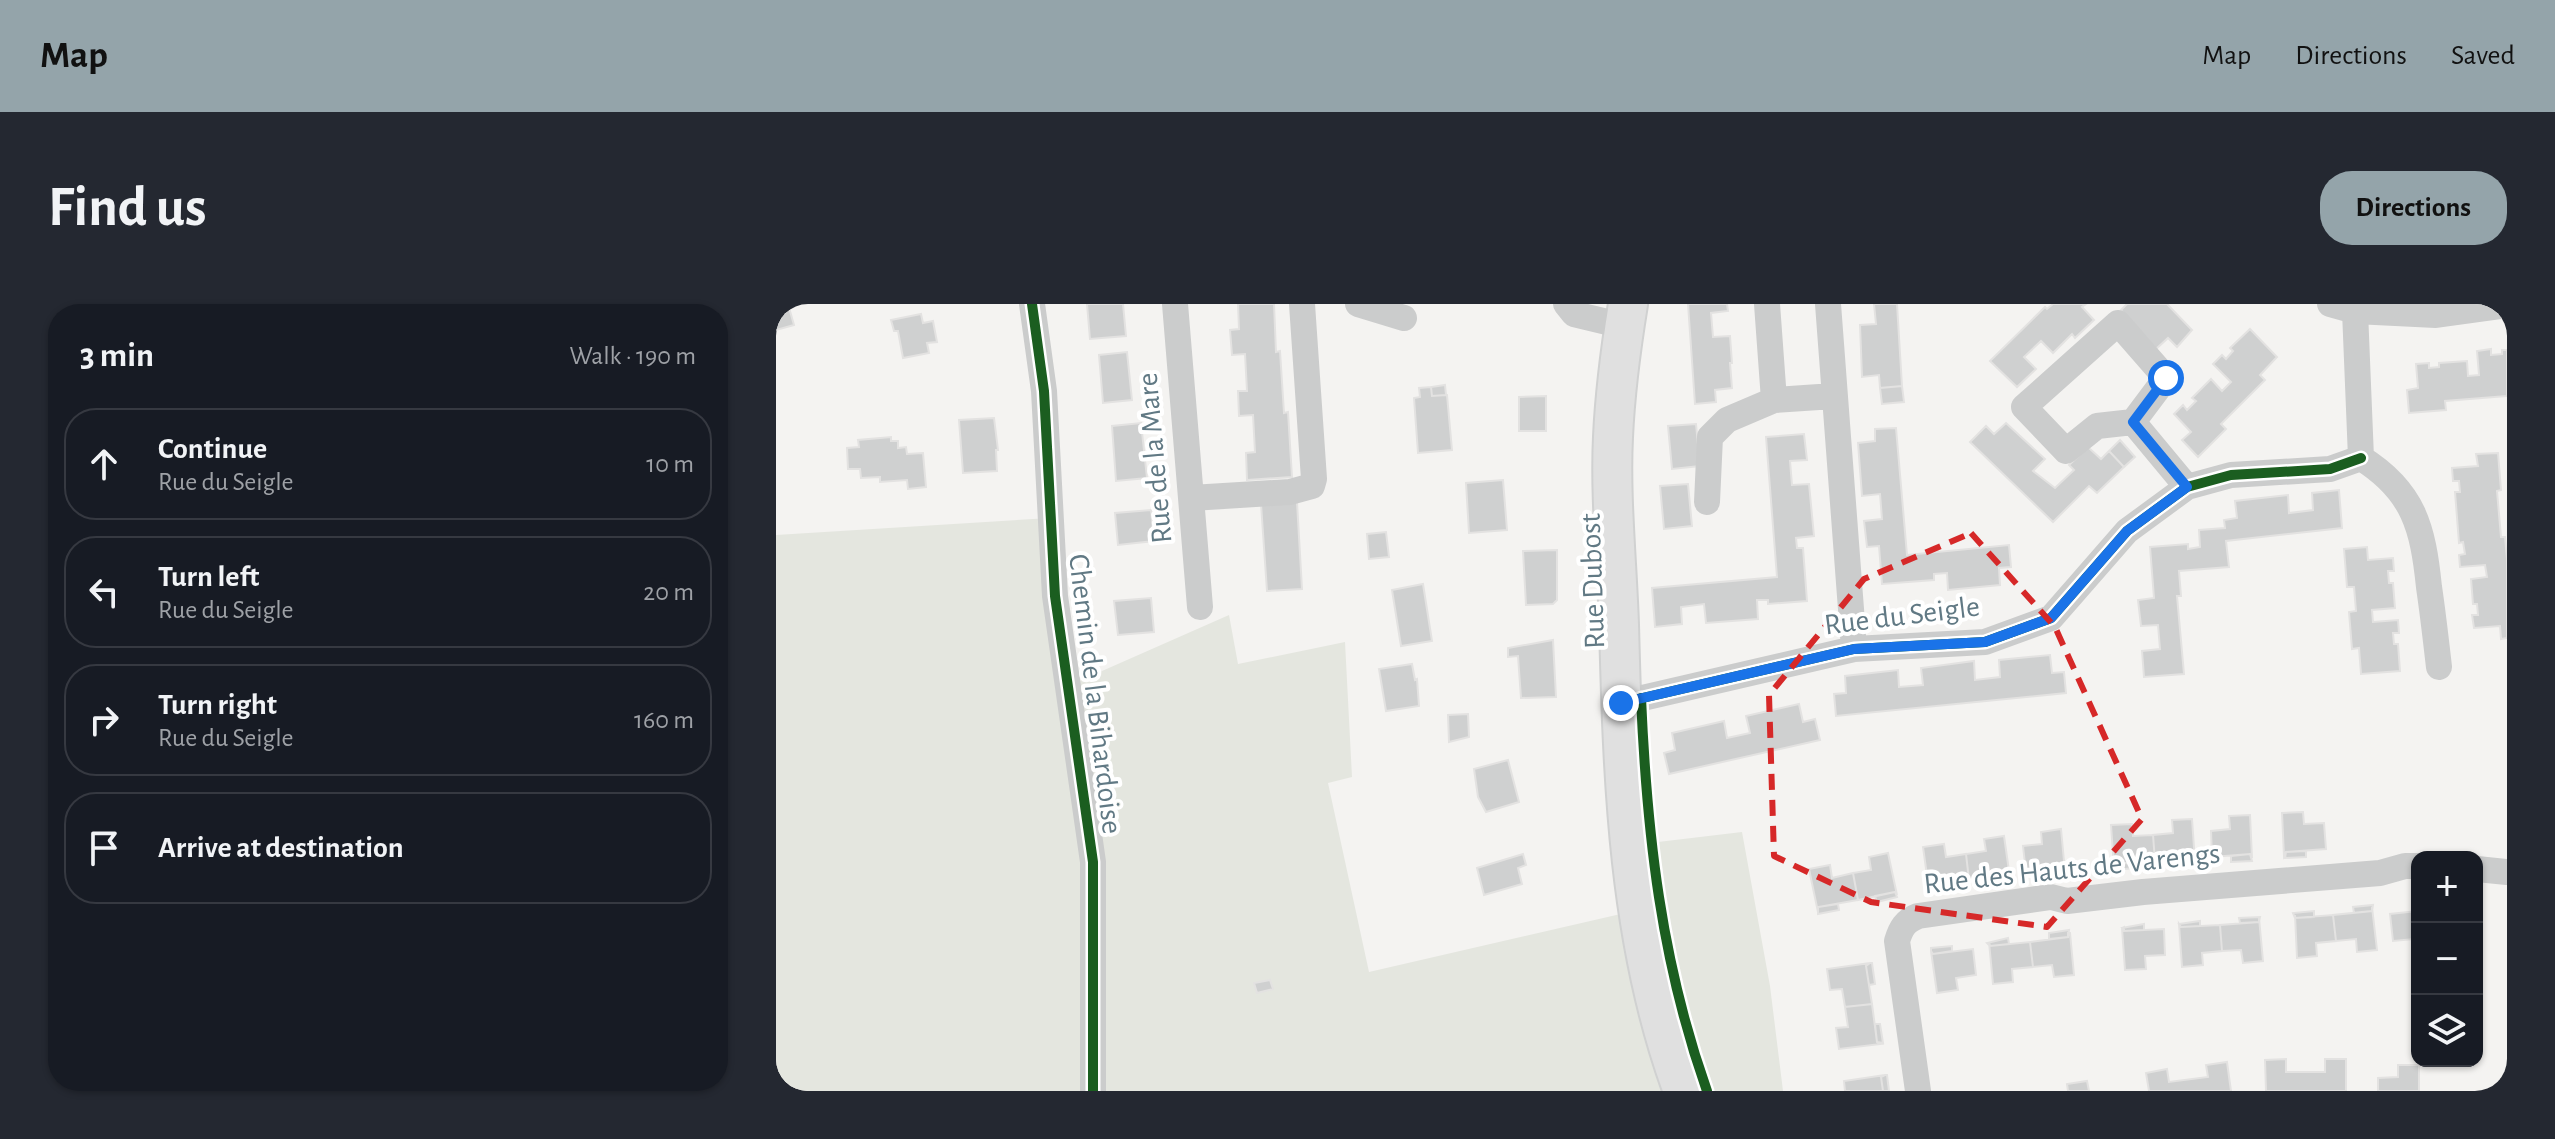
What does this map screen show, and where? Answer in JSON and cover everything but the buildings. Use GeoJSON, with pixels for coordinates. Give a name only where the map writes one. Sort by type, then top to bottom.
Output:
{"type":"FeatureCollection","features":[{"type":"Feature","properties":{"kind":"main road","name":"Rue Dubost"},"geometry":{"type":"LineString","coordinates":[[1626,315],[1613,437],[1621,703],[1638,910],[1659,1011],[1683,1091]]}},
{"type":"Feature","properties":{"kind":"street","name":"Chemin de la Bihardoise"},"geometry":{"type":"LineString","coordinates":[[1032,304],[1044,391],[1055,596],[1093,862],[1093,1091]]}},
{"type":"Feature","properties":{"kind":"street","name":"Rue de la Mare"},"geometry":{"type":"LineString","coordinates":[[1175,304],[1200,607]]}},
{"type":"Feature","properties":{"kind":"street"},"geometry":{"type":"LineString","coordinates":[[1191,498],[1305,490],[1312,486],[1302,304]]}},
{"type":"Feature","properties":{"kind":"street"},"geometry":{"type":"LineString","coordinates":[[1358,304],[1404,318]]}},
{"type":"Feature","properties":{"kind":"street"},"geometry":{"type":"LineString","coordinates":[[1566,304],[1574,314],[1626,315]]}},
{"type":"Feature","properties":{"kind":"street"},"geometry":{"type":"LineString","coordinates":[[1767,304],[1774,400]]}},
{"type":"Feature","properties":{"kind":"street"},"geometry":{"type":"LineString","coordinates":[[1828,304],[1854,649]]}},
{"type":"Feature","properties":{"kind":"street"},"geometry":{"type":"LineString","coordinates":[[2439,667],[2424,541],[2415,513],[2380,470],[2361,458],[2342,307],[2436,315],[2507,305]]}},
{"type":"Feature","properties":{"kind":"street"},"geometry":{"type":"LineString","coordinates":[[2118,323],[2166,378],[2133,422],[2097,426],[2066,451],[2024,407],[2118,323]]}},
{"type":"Feature","properties":{"kind":"street"},"geometry":{"type":"LineString","coordinates":[[1707,502],[1710,437],[1727,420],[1774,400],[1834,396]]}},
{"type":"Feature","properties":{"kind":"street"},"geometry":{"type":"LineString","coordinates":[[2133,422],[2187,487]]}},
{"type":"Feature","properties":{"kind":"street","name":"Rue du Seigle"},"geometry":{"type":"LineString","coordinates":[[1621,703],[1854,649],[1985,642],[2051,618],[2127,531],[2187,487],[2231,475],[2330,469],[2361,458]]}},
{"type":"Feature","properties":{"kind":"street","name":"Rue des Hauts de Varengs"},"geometry":{"type":"LineString","coordinates":[[1918,1091],[1897,941],[1900,929],[1908,920],[2051,897],[2081,900],[2380,873],[2411,866]]}},
{"type":"Feature","properties":{"kind":"street"},"geometry":{"type":"LineString","coordinates":[[2483,870],[2507,872]]}},
{"type":"Feature","properties":{"kind":"highlighted area"},"geometry":{"type":"Polygon","coordinates":[[[1971,533],[2055,627],[2142,819],[2047,927],[1871,902],[1774,856],[1769,695],[1864,579],[1971,533]]]}},
{"type":"Feature","properties":{"kind":"shaded area"},"geometry":{"type":"Polygon","coordinates":[[[1050,518],[1068,686],[1229,615],[1238,664],[1345,642],[1352,777],[1328,783],[1369,972],[1638,910],[1683,1091],[776,1091],[776,535],[1050,518]]]}},
{"type":"Feature","properties":{"kind":"shaded area"},"geometry":{"type":"Polygon","coordinates":[[[1742,832],[1770,986],[1783,1091],[1714,1091],[1694,1030],[1666,906],[1658,842],[1742,832]]]}},
{"type":"Feature","properties":{"kind":"cycle path"},"geometry":{"type":"LineString","coordinates":[[1032,304],[1044,391],[1055,596],[1093,862],[1093,1091]]}},
{"type":"Feature","properties":{"kind":"cycle path"},"geometry":{"type":"LineString","coordinates":[[1621,703],[1854,649],[1985,642],[2051,618],[2127,531],[2187,487],[2231,475],[2330,469],[2361,458]]}},
{"type":"Feature","properties":{"kind":"cycle path"},"geometry":{"type":"LineString","coordinates":[[1641,698],[1652,848],[1667,946],[1707,1091]]}},
{"type":"Feature","properties":{"kind":"route"},"geometry":{"type":"LineString","coordinates":[[1621,703],[1854,649],[1985,642],[2051,618],[2127,531],[2187,487],[2133,422],[2166,378]]}}]}
